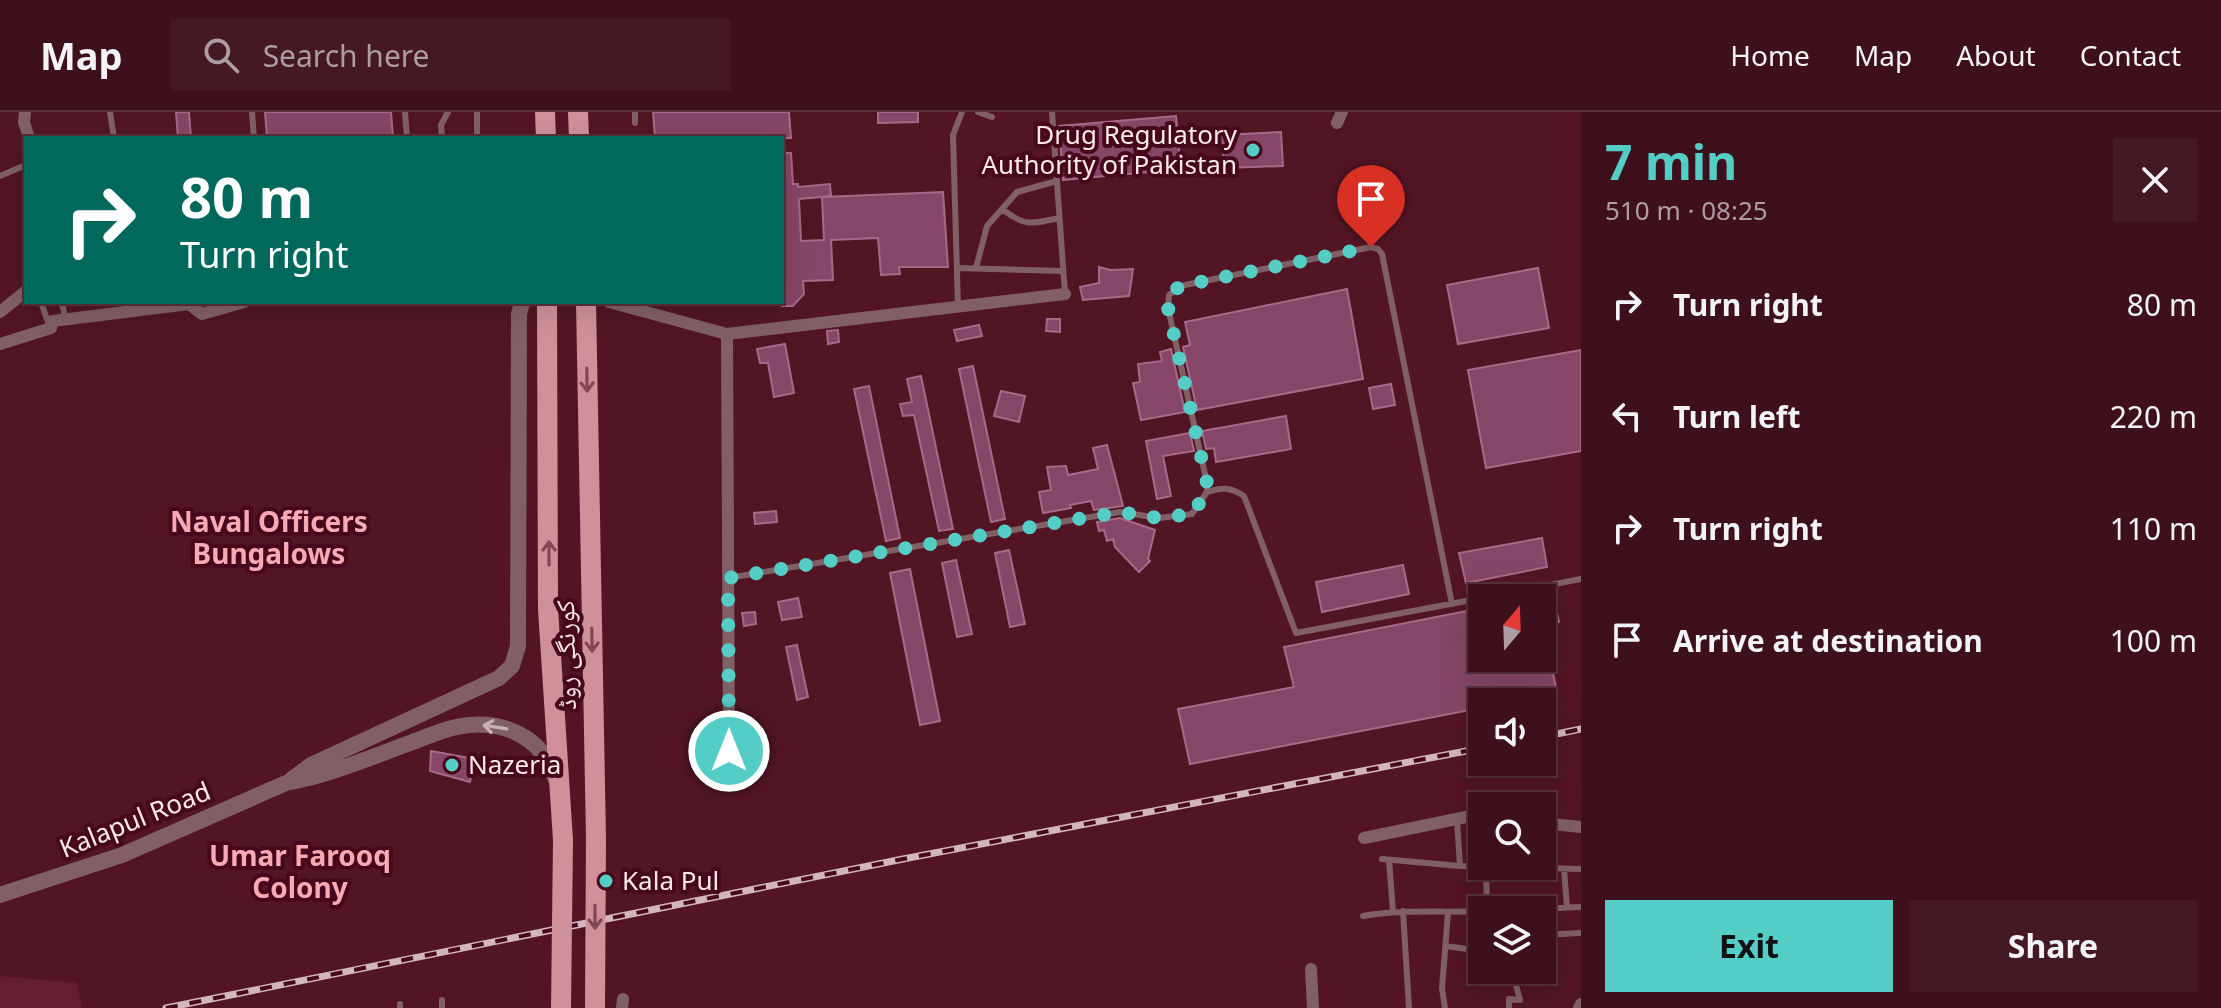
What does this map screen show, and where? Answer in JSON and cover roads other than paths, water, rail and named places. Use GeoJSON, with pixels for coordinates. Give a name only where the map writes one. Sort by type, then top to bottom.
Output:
{"type":"FeatureCollection","features":[{"type":"Feature","properties":{"kind":"main road"},"geometry":{"type":"LineString","coordinates":[[545,112],[546,136]]}},
{"type":"Feature","properties":{"kind":"main road"},"geometry":{"type":"LineString","coordinates":[[578,112],[579,136]]}},
{"type":"Feature","properties":{"kind":"main road"},"geometry":{"type":"LineString","coordinates":[[547,304],[548,609],[563,840],[561,1008]]}},
{"type":"Feature","properties":{"kind":"main road","name":"کورنگی روڈ"},"geometry":{"type":"LineString","coordinates":[[586,304],[596,839],[595,1008]]}},
{"type":"Feature","properties":{"kind":"street"},"geometry":{"type":"LineString","coordinates":[[25,112],[28,136]]}},
{"type":"Feature","properties":{"kind":"street"},"geometry":{"type":"LineString","coordinates":[[0,312],[24,293]]}},
{"type":"Feature","properties":{"kind":"street"},"geometry":{"type":"LineString","coordinates":[[616,304],[727,334],[1065,294]]}},
{"type":"Feature","properties":{"kind":"street"},"geometry":{"type":"LineString","coordinates":[[0,344],[51,328],[53,321],[132,306],[189,304],[202,314],[237,304]]}},
{"type":"Feature","properties":{"kind":"street"},"geometry":{"type":"LineString","coordinates":[[286,783],[311,765],[499,678],[515,660],[519,614],[517,433],[522,304]]}},
{"type":"Feature","properties":{"kind":"street"},"geometry":{"type":"LineString","coordinates":[[727,334],[729,751]]}},
{"type":"Feature","properties":{"kind":"street"},"geometry":{"type":"LineString","coordinates":[[286,783],[314,778],[451,728],[476,724],[499,726],[517,732],[534,743],[552,769],[561,799]]}},
{"type":"Feature","properties":{"kind":"street","name":"Kalapul Road"},"geometry":{"type":"LineString","coordinates":[[0,895],[122,855],[286,783]]}},
{"type":"Feature","properties":{"kind":"street"},"geometry":{"type":"LineString","coordinates":[[1364,838],[1468,817]]}},
{"type":"Feature","properties":{"kind":"street"},"geometry":{"type":"LineString","coordinates":[[1556,824],[1581,827]]}},
{"type":"Feature","properties":{"kind":"street"},"geometry":{"type":"LineString","coordinates":[[1311,969],[1313,1008]]}},
{"type":"Feature","properties":{"kind":"lane"},"geometry":{"type":"LineString","coordinates":[[110,112],[114,136]]}},
{"type":"Feature","properties":{"kind":"lane"},"geometry":{"type":"LineString","coordinates":[[252,112],[254,136]]}},
{"type":"Feature","properties":{"kind":"lane"},"geometry":{"type":"LineString","coordinates":[[405,112],[407,136]]}},
{"type":"Feature","properties":{"kind":"lane"},"geometry":{"type":"LineString","coordinates":[[442,136],[441,125],[448,112]]}},
{"type":"Feature","properties":{"kind":"lane"},"geometry":{"type":"LineString","coordinates":[[477,112],[477,136]]}},
{"type":"Feature","properties":{"kind":"lane"},"geometry":{"type":"LineString","coordinates":[[635,112],[635,123]]}},
{"type":"Feature","properties":{"kind":"lane"},"geometry":{"type":"LineString","coordinates":[[958,307],[953,135],[962,112]]}},
{"type":"Feature","properties":{"kind":"lane"},"geometry":{"type":"LineString","coordinates":[[978,112],[992,117]]}},
{"type":"Feature","properties":{"kind":"lane"},"geometry":{"type":"LineString","coordinates":[[1052,112],[1065,294]]}},
{"type":"Feature","properties":{"kind":"lane"},"geometry":{"type":"LineString","coordinates":[[0,176],[24,166]]}},
{"type":"Feature","properties":{"kind":"lane"},"geometry":{"type":"LineString","coordinates":[[976,268],[987,226],[1017,192],[1057,181]]}},
{"type":"Feature","properties":{"kind":"lane"},"geometry":{"type":"LineString","coordinates":[[1002,209],[1016,220],[1032,224],[1059,218]]}},
{"type":"Feature","properties":{"kind":"lane"},"geometry":{"type":"LineString","coordinates":[[728,578],[1120,512],[1159,518],[1192,514],[1207,492],[1207,483],[1168,308],[1169,295],[1180,286],[1371,247],[1382,254],[1452,604]]}},
{"type":"Feature","properties":{"kind":"lane"},"geometry":{"type":"LineString","coordinates":[[957,268],[1063,271]]}},
{"type":"Feature","properties":{"kind":"lane"},"geometry":{"type":"LineString","coordinates":[[42,304],[51,328]]}},
{"type":"Feature","properties":{"kind":"lane"},"geometry":{"type":"LineString","coordinates":[[62,304],[65,320]]}},
{"type":"Feature","properties":{"kind":"lane"},"geometry":{"type":"LineString","coordinates":[[1207,492],[1222,487],[1244,496],[1296,633],[1468,601]]}},
{"type":"Feature","properties":{"kind":"lane"},"geometry":{"type":"LineString","coordinates":[[1555,584],[1581,579]]}},
{"type":"Feature","properties":{"kind":"lane"},"geometry":{"type":"LineString","coordinates":[[1457,820],[1460,866]]}},
{"type":"Feature","properties":{"kind":"lane"},"geometry":{"type":"LineString","coordinates":[[1393,912],[1386,860],[1468,866]]}},
{"type":"Feature","properties":{"kind":"lane"},"geometry":{"type":"LineString","coordinates":[[1556,869],[1581,869]]}},
{"type":"Feature","properties":{"kind":"lane"},"geometry":{"type":"LineString","coordinates":[[1564,869],[1567,907]]}},
{"type":"Feature","properties":{"kind":"lane"},"geometry":{"type":"LineString","coordinates":[[1556,908],[1581,907]]}},
{"type":"Feature","properties":{"kind":"lane"},"geometry":{"type":"LineString","coordinates":[[1403,911],[1409,1008]]}},
{"type":"Feature","properties":{"kind":"lane"},"geometry":{"type":"LineString","coordinates":[[1363,916],[1403,911],[1468,912]]}},
{"type":"Feature","properties":{"kind":"lane"},"geometry":{"type":"LineString","coordinates":[[1445,1008],[1442,988],[1448,913]]}},
{"type":"Feature","properties":{"kind":"lane"},"geometry":{"type":"LineString","coordinates":[[1556,934],[1581,933]]}},
{"type":"Feature","properties":{"kind":"lane"},"geometry":{"type":"LineString","coordinates":[[1446,946],[1468,949]]}},
{"type":"Feature","properties":{"kind":"lane"},"geometry":{"type":"LineString","coordinates":[[1509,1008],[1509,999],[1520,1000],[1516,984]]}},
{"type":"Feature","properties":{"kind":"railway"},"geometry":{"type":"LineString","coordinates":[[1556,734],[1581,729]]}},
{"type":"Feature","properties":{"kind":"railway"},"geometry":{"type":"LineString","coordinates":[[166,1008],[903,859],[1468,751]]}},
{"type":"Feature","properties":{"kind":"place","name":"Drug Regulatory Authority of Pakistan"},"geometry":{"type":"Point","coordinates":[1253,150]}},
{"type":"Feature","properties":{"kind":"place","name":"Nazeria"},"geometry":{"type":"Point","coordinates":[452,765]}},
{"type":"Feature","properties":{"kind":"place","name":"Kala Pul"},"geometry":{"type":"Point","coordinates":[606,881]}},
{"type":"Feature","properties":{"kind":"district","name":"Naval Officers Bungalows"},"geometry":{"type":"Point","coordinates":[269,538]}},
{"type":"Feature","properties":{"kind":"district","name":"Umar Farooq Colony"},"geometry":{"type":"Point","coordinates":[300,872]}}]}
